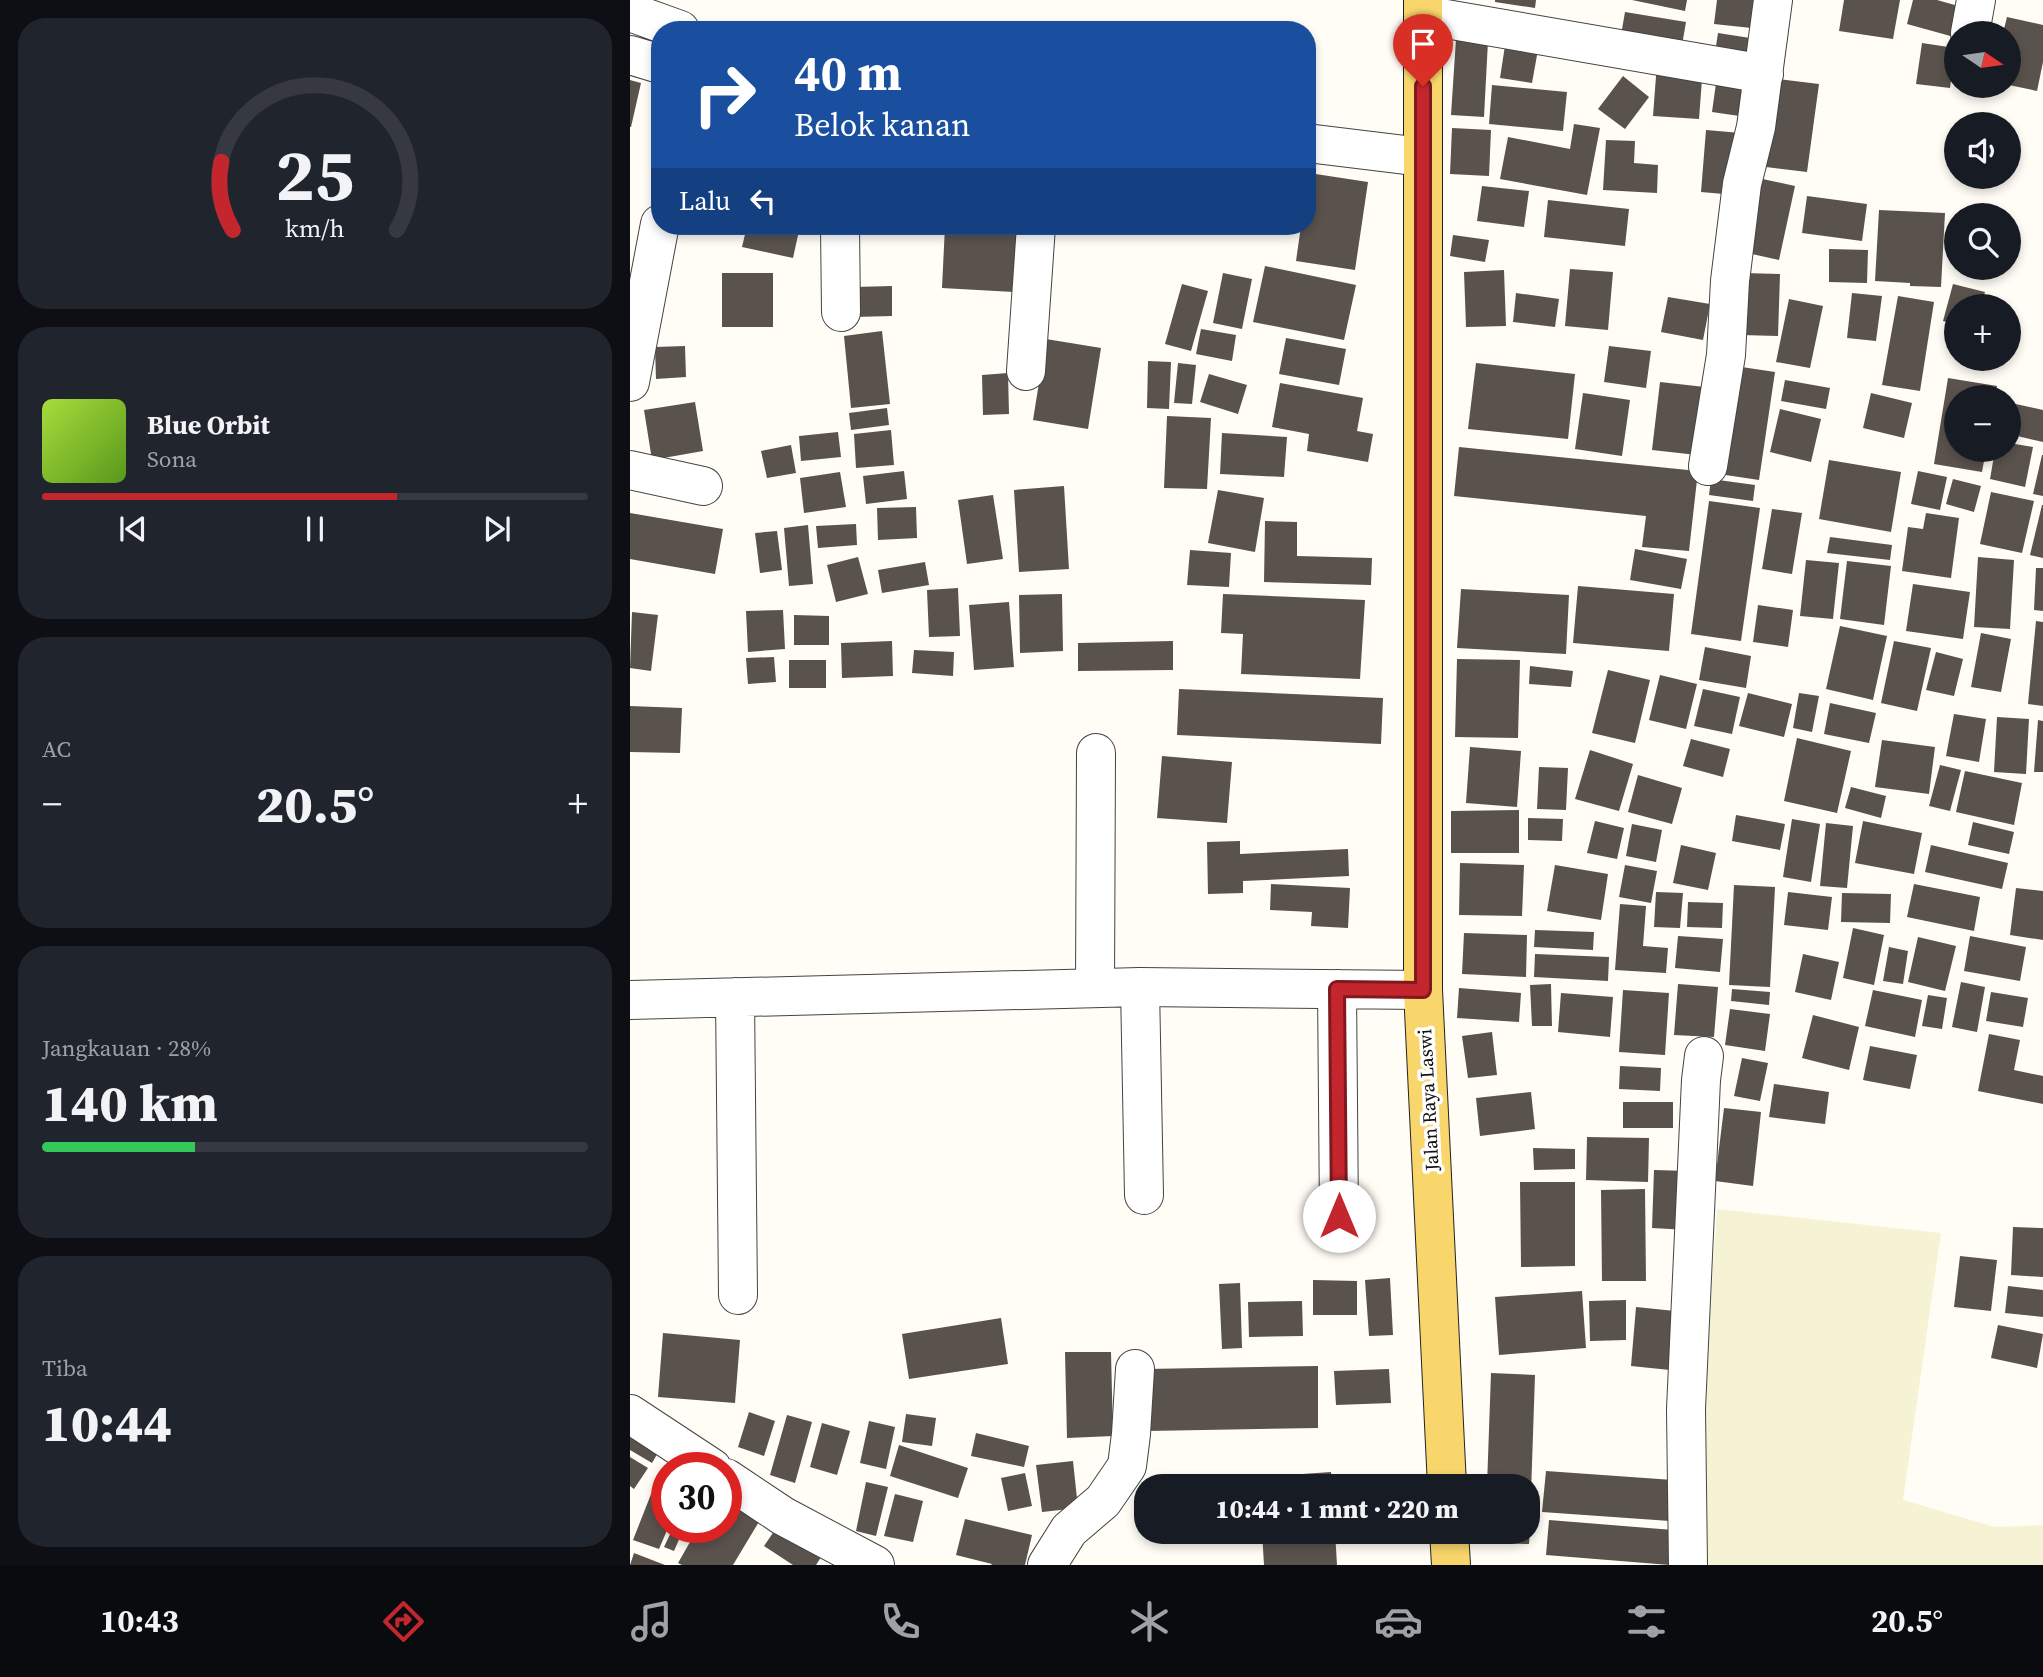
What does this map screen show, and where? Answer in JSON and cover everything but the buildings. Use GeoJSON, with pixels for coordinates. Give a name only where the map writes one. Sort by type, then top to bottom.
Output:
{"type":"FeatureCollection","features":[{"type":"Feature","properties":{"kind":"main road","name":"Jalan Raya Laswi"},"geometry":{"type":"LineString","coordinates":[[1423,7],[1423,990],[1446,1474]]}},
{"type":"Feature","properties":{"kind":"main road"},"geometry":{"type":"LineString","coordinates":[[1450,1544],[1451,1565]]}},
{"type":"Feature","properties":{"kind":"street"},"geometry":{"type":"LineString","coordinates":[[1708,467],[1726,355],[1730,281],[1742,184],[1756,127],[1773,0]]}},
{"type":"Feature","properties":{"kind":"street"},"geometry":{"type":"LineString","coordinates":[[1972,21],[1976,0]]}},
{"type":"Feature","properties":{"kind":"street"},"geometry":{"type":"LineString","coordinates":[[1423,7],[1764,74]]}},
{"type":"Feature","properties":{"kind":"street"},"geometry":{"type":"LineString","coordinates":[[630,12],[655,21]]}},
{"type":"Feature","properties":{"kind":"street"},"geometry":{"type":"LineString","coordinates":[[630,55],[651,61]]}},
{"type":"Feature","properties":{"kind":"street"},"geometry":{"type":"LineString","coordinates":[[1316,144],[1422,157]]}},
{"type":"Feature","properties":{"kind":"street"},"geometry":{"type":"LineString","coordinates":[[630,382],[658,235]]}},
{"type":"Feature","properties":{"kind":"street"},"geometry":{"type":"LineString","coordinates":[[840,235],[841,312]]}},
{"type":"Feature","properties":{"kind":"street"},"geometry":{"type":"LineString","coordinates":[[1026,371],[1035,235]]}},
{"type":"Feature","properties":{"kind":"street"},"geometry":{"type":"LineString","coordinates":[[630,470],[703,486]]}},
{"type":"Feature","properties":{"kind":"street"},"geometry":{"type":"LineString","coordinates":[[1095,988],[1096,753]]}},
{"type":"Feature","properties":{"kind":"street"},"geometry":{"type":"LineString","coordinates":[[630,1000],[1140,987],[1423,990]]}},
{"type":"Feature","properties":{"kind":"street"},"geometry":{"type":"LineString","coordinates":[[1140,987],[1144,1195]]}},
{"type":"Feature","properties":{"kind":"street"},"geometry":{"type":"LineString","coordinates":[[1337,989],[1339,1216]]}},
{"type":"Feature","properties":{"kind":"street"},"geometry":{"type":"LineString","coordinates":[[735,997],[738,1294]]}},
{"type":"Feature","properties":{"kind":"street"},"geometry":{"type":"LineString","coordinates":[[1688,1565],[1686,1409],[1704,1056]]}},
{"type":"Feature","properties":{"kind":"street"},"geometry":{"type":"LineString","coordinates":[[1047,1565],[1069,1530],[1103,1501],[1127,1466],[1135,1369]]}},
{"type":"Feature","properties":{"kind":"street"},"geometry":{"type":"LineString","coordinates":[[630,1414],[688,1452]]}},
{"type":"Feature","properties":{"kind":"street"},"geometry":{"type":"LineString","coordinates":[[742,1489],[783,1516],[875,1565]]}},
{"type":"Feature","properties":{"kind":"shaded area"},"geometry":{"type":"Polygon","coordinates":[[[1717,1209],[1941,1233],[1903,1500],[1995,1527],[2043,1525],[2043,1565],[1701,1565],[1701,1448],[1717,1209]]]}},
{"type":"Feature","properties":{"kind":"route"},"geometry":{"type":"LineString","coordinates":[[1339,1216],[1337,989],[1423,990],[1423,86]]}}]}
